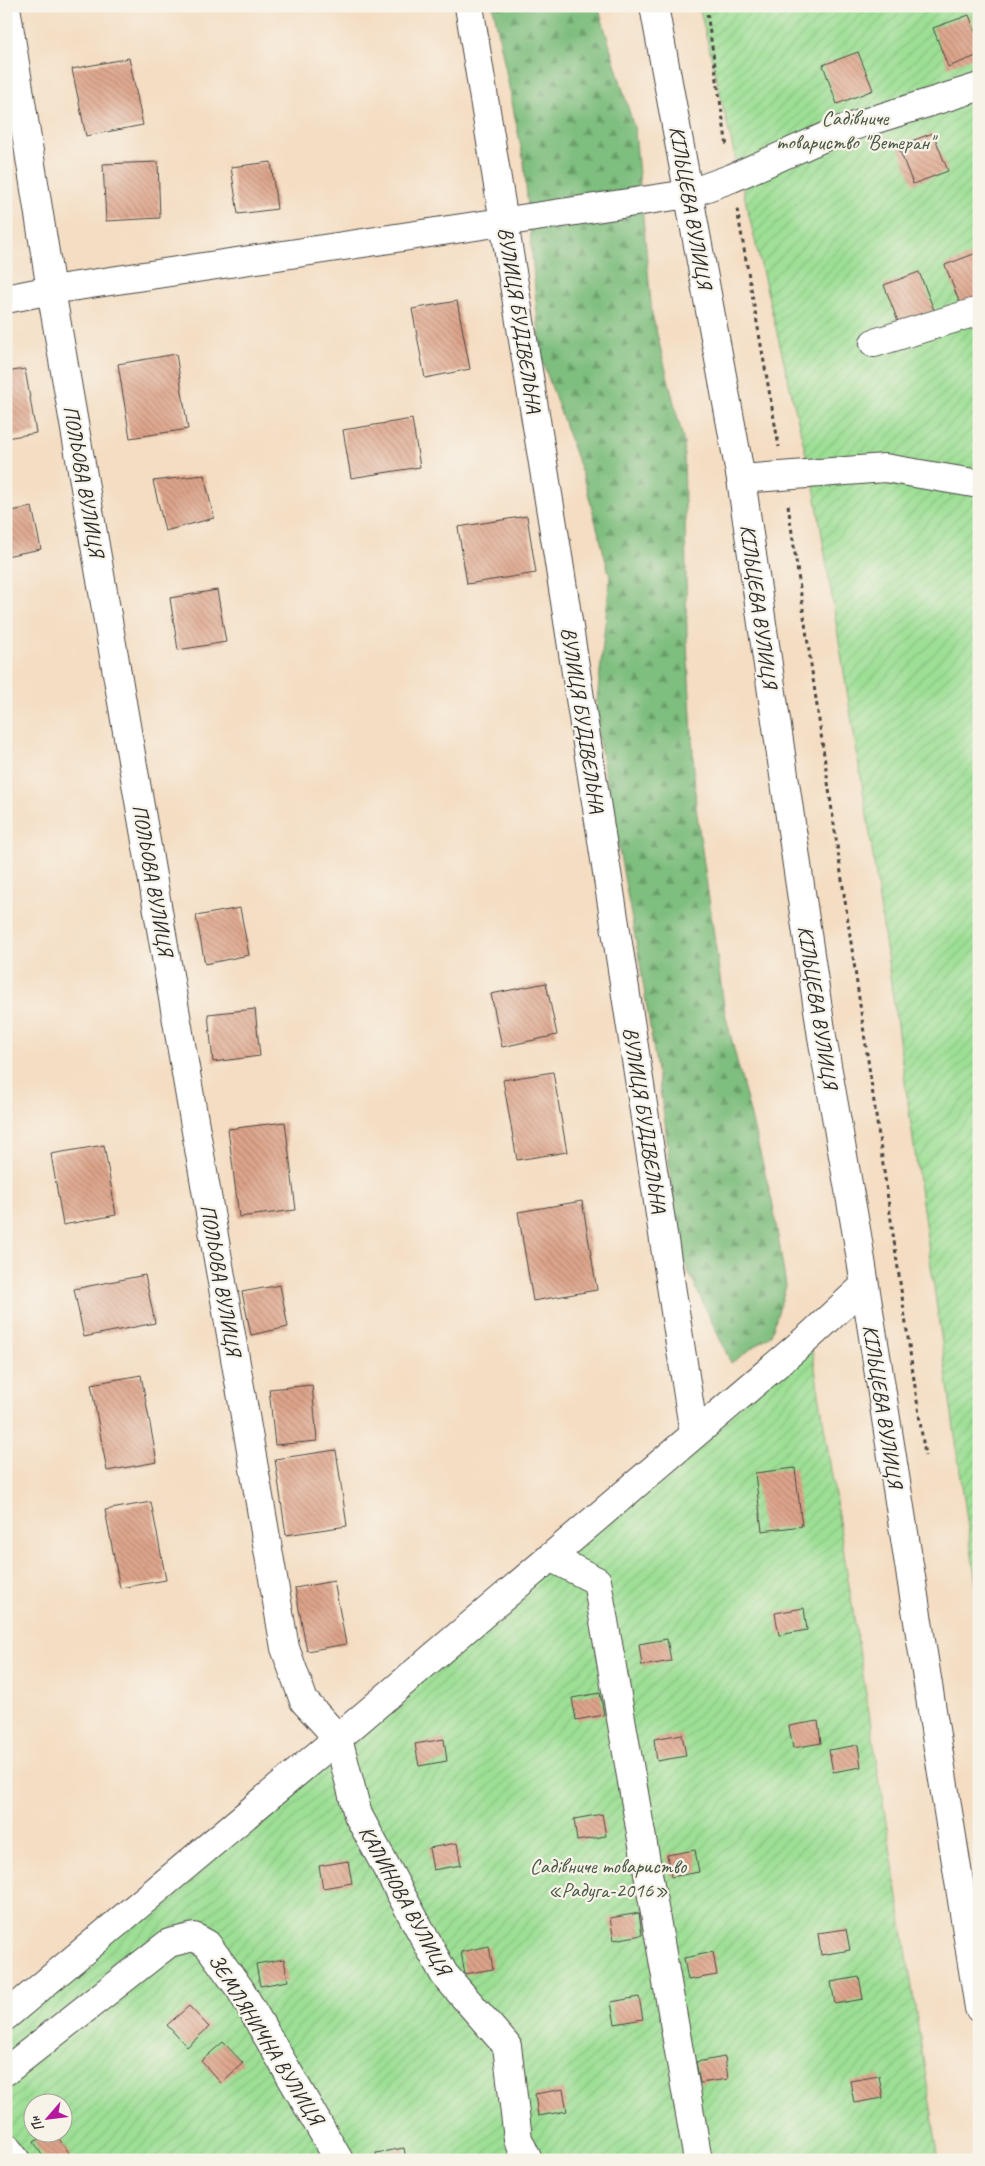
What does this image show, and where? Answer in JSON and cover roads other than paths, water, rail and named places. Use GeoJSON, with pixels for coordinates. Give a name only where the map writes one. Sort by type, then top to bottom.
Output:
{"type":"FeatureCollection","features":[{"type":"Feature","properties":{"kind":"street","name":"ВУЛИЦЯ БУДІВЕЛЬНА"},"geometry":{"type":"LineString","coordinates":[[469,6],[694,1434]]}},
{"type":"Feature","properties":{"kind":"street","name":"КІЛЬЦЕВА ВУЛИЦЯ"},"geometry":{"type":"LineString","coordinates":[[654,6],[741,479],[822,1036],[864,1286],[979,2008]]}},
{"type":"Feature","properties":{"kind":"street","name":"ПОЛЬОВА ВУЛИЦЯ"},"geometry":{"type":"LineString","coordinates":[[6,7],[51,290],[285,1648],[304,1701],[338,1738]]}},
{"type":"Feature","properties":{"kind":"street"},"geometry":{"type":"LineString","coordinates":[[6,299],[51,290],[688,194],[732,178],[838,131],[979,87]]}},
{"type":"Feature","properties":{"kind":"street"},"geometry":{"type":"LineString","coordinates":[[874,343],[979,311]]}},
{"type":"Feature","properties":{"kind":"street"},"geometry":{"type":"LineString","coordinates":[[741,479],[885,468],[979,484]]}},
{"type":"Feature","properties":{"kind":"street"},"geometry":{"type":"LineString","coordinates":[[6,2016],[338,1738],[810,1336],[864,1286]]}},
{"type":"Feature","properties":{"kind":"street"},"geometry":{"type":"LineString","coordinates":[[550,1557],[597,1581],[698,2160]]}},
{"type":"Feature","properties":{"kind":"street","name":"КАЛИНОВА ВУЛИЦЯ"},"geometry":{"type":"LineString","coordinates":[[338,1738],[358,1815],[439,1965],[444,1974],[507,2046],[518,2139],[528,2160]]}},
{"type":"Feature","properties":{"kind":"street","name":"ЗЕМЛЯНИЧНА ВУЛИЦЯ"},"geometry":{"type":"LineString","coordinates":[[6,2071],[169,1943],[194,1937],[207,1944],[240,1989],[339,2160]]}},
{"type":"Feature","properties":{"kind":"street"},"geometry":{"type":"LineString","coordinates":[[6,2147],[16,2160]]}},
{"type":"Feature","properties":{"kind":"park label","name":"Садівниче товариство \"Ветеран\""},"geometry":{"type":"Point","coordinates":[855,130]}},
{"type":"Feature","properties":{"kind":"park label","name":"Садівниче товариство «Радуга-2016»"},"geometry":{"type":"Point","coordinates":[608,1878]}}]}
